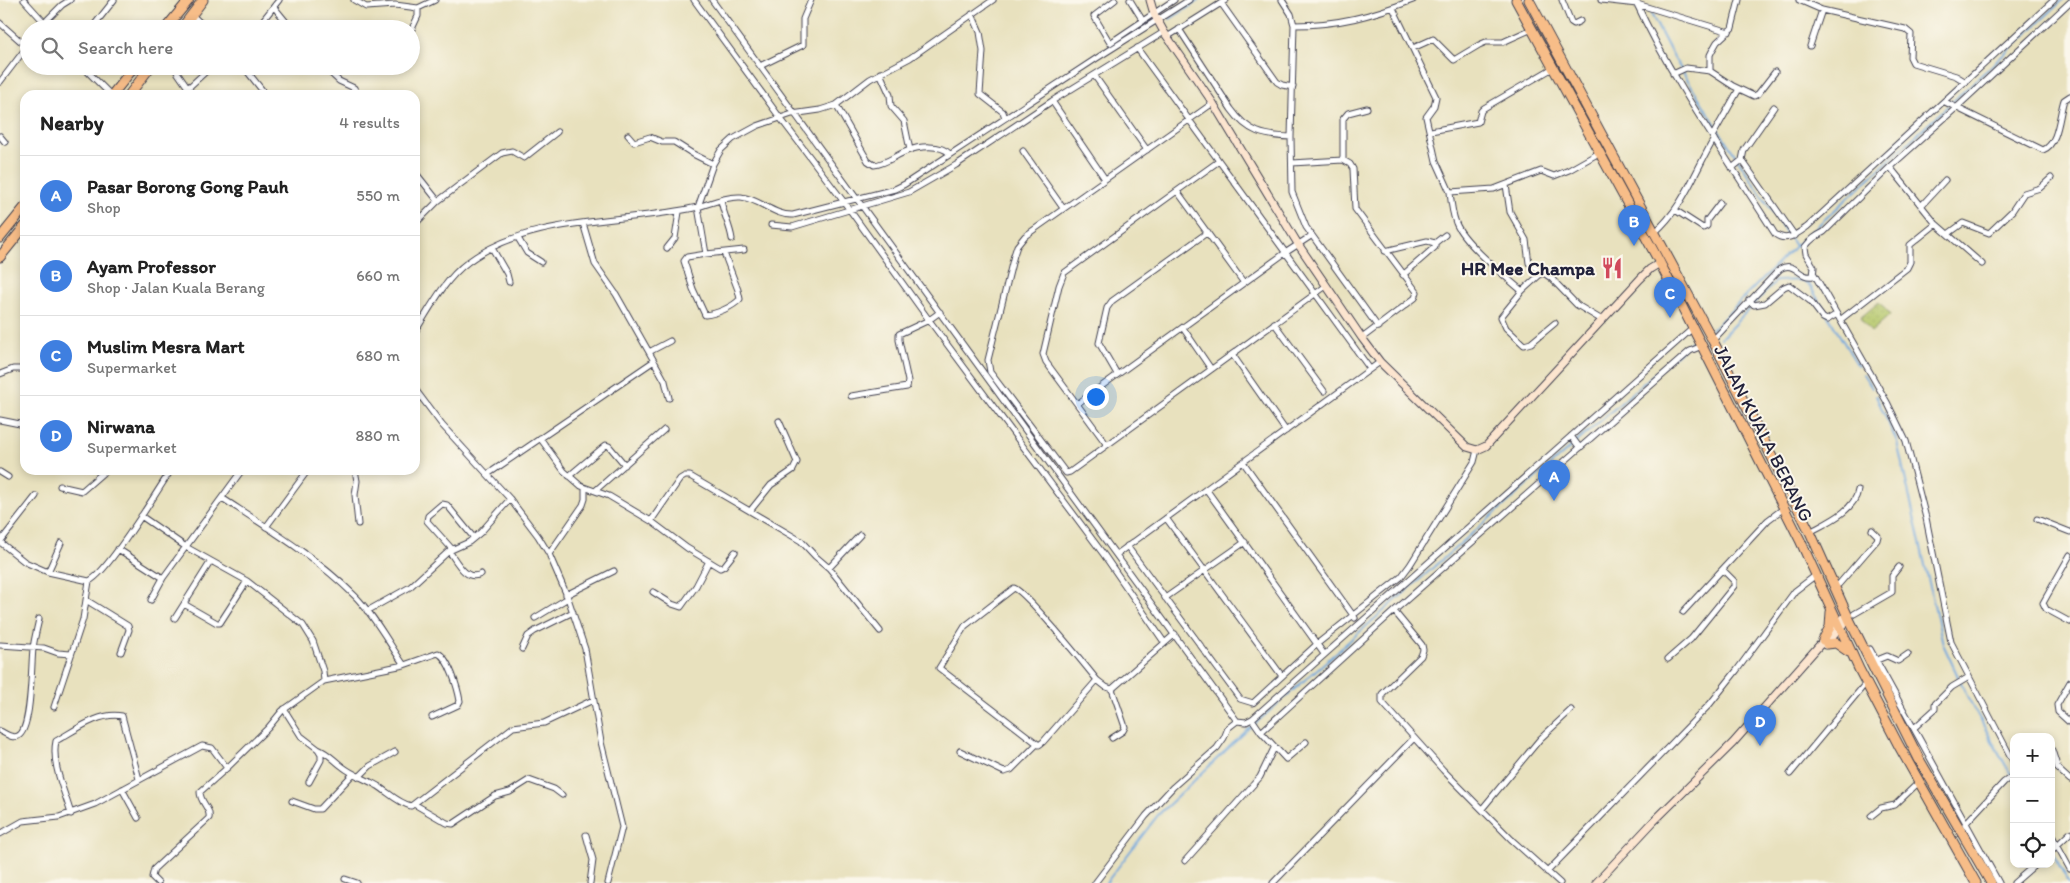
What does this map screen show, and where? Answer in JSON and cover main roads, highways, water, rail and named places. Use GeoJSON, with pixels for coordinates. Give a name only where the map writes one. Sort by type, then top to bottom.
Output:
{"type":"FeatureCollection","features":[{"type":"Feature","properties":{"kind":"highway"},"geometry":{"type":"LineString","coordinates":[[172,20],[189,0]]}},
{"type":"Feature","properties":{"kind":"highway"},"geometry":{"type":"LineString","coordinates":[[188,20],[203,0]]}},
{"type":"Feature","properties":{"kind":"highway","name":"JALAN KUALA BERANG"},"geometry":{"type":"LineString","coordinates":[[1516,0],[1660,264],[1784,508],[1866,683],[1976,883]]}},
{"type":"Feature","properties":{"kind":"highway","name":"JALAN KUALA BERANG"},"geometry":{"type":"LineString","coordinates":[[1531,1],[1712,339],[1810,532],[1850,616],[1923,757],[1963,826],[1991,883]]}},
{"type":"Feature","properties":{"kind":"highway"},"geometry":{"type":"LineString","coordinates":[[115,90],[128,75]]}},
{"type":"Feature","properties":{"kind":"highway"},"geometry":{"type":"LineString","coordinates":[[133,90],[144,75]]}},
{"type":"Feature","properties":{"kind":"highway"},"geometry":{"type":"LineString","coordinates":[[1604,162],[1608,156],[1607,146]]}},
{"type":"Feature","properties":{"kind":"highway"},"geometry":{"type":"LineString","coordinates":[[0,238],[20,213]]}},
{"type":"Feature","properties":{"kind":"highway"},"geometry":{"type":"LineString","coordinates":[[0,257],[20,232]]}},
{"type":"Feature","properties":{"kind":"highway","name":"JALAN KUALA BERANG"},"geometry":{"type":"LineString","coordinates":[[1826,567],[1838,584],[1850,616],[1870,649],[1875,663]]}},
{"type":"Feature","properties":{"kind":"highway"},"geometry":{"type":"LineString","coordinates":[[1830,606],[1832,621],[1825,642],[1836,643],[1846,648],[1853,656]]}},
{"type":"Feature","properties":{"kind":"waterway"},"geometry":{"type":"LineString","coordinates":[[1170,19],[1200,0]]}},
{"type":"Feature","properties":{"kind":"waterway"},"geometry":{"type":"LineString","coordinates":[[1951,103],[2063,0]]}},
{"type":"Feature","properties":{"kind":"waterway"},"geometry":{"type":"LineString","coordinates":[[1648,8],[1674,58],[1716,125]]}},
{"type":"Feature","properties":{"kind":"waterway"},"geometry":{"type":"LineString","coordinates":[[1711,329],[1787,254],[1948,106]]}},
{"type":"Feature","properties":{"kind":"waterway"},"geometry":{"type":"LineString","coordinates":[[1718,129],[1795,246]]}},
{"type":"Feature","properties":{"kind":"waterway"},"geometry":{"type":"LineString","coordinates":[[1721,338],[1776,281],[1803,280],[1810,286],[1858,366]]}},
{"type":"Feature","properties":{"kind":"waterway"},"geometry":{"type":"LineString","coordinates":[[1106,883],[1158,815],[1242,735],[1694,339]]}},
{"type":"Feature","properties":{"kind":"waterway"},"geometry":{"type":"LineString","coordinates":[[1863,374],[1872,388]]}},
{"type":"Feature","properties":{"kind":"waterway"},"geometry":{"type":"LineString","coordinates":[[1876,396],[1897,442],[1943,644],[1967,696],[2013,778]]}},
{"type":"Feature","properties":{"kind":"waterway"},"geometry":{"type":"LineString","coordinates":[[2055,857],[2069,883]]}},
{"type":"Feature","properties":{"kind":"place","name":"Ayam Professor"},"geometry":{"type":"Point","coordinates":[1634,246]}},
{"type":"Feature","properties":{"kind":"place","name":"HR Mee Champa"},"geometry":{"type":"Point","coordinates":[1612,268]}},
{"type":"Feature","properties":{"kind":"place","name":"Muslim Mesra Mart"},"geometry":{"type":"Point","coordinates":[1670,318]}},
{"type":"Feature","properties":{"kind":"place","name":"Pasar Borong Gong Pauh"},"geometry":{"type":"Point","coordinates":[1554,501]}},
{"type":"Feature","properties":{"kind":"place","name":"Nirwana"},"geometry":{"type":"Point","coordinates":[1760,746]}}]}
